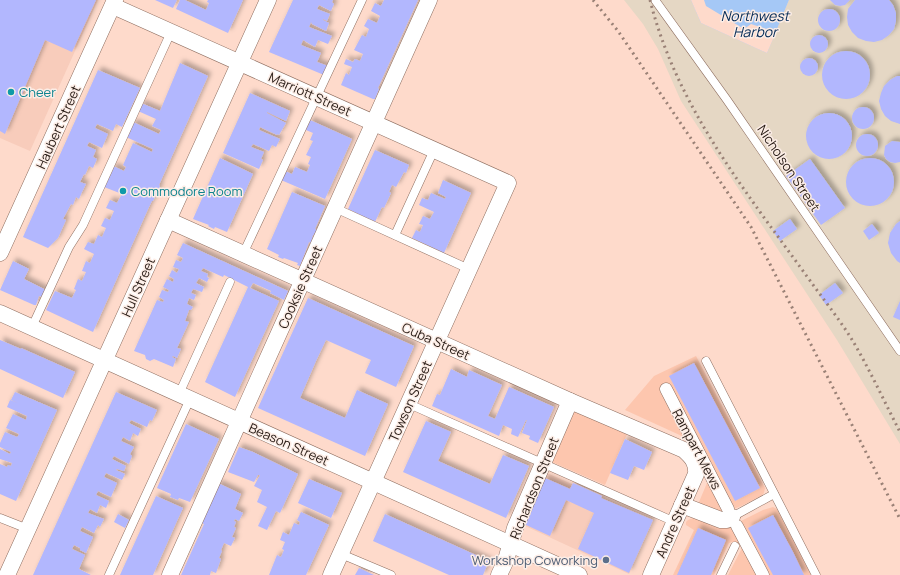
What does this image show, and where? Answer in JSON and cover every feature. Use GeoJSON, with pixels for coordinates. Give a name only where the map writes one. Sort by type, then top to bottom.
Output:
{"type":"FeatureCollection","features":[{"type":"Feature","properties":{"kind":"street","name":"Hull Street"},"geometry":{"type":"LineString","coordinates":[[7,575],[268,0]]}},
{"type":"Feature","properties":{"kind":"street","name":"Cooksie Street"},"geometry":{"type":"LineString","coordinates":[[170,575],[429,0]]}},
{"type":"Feature","properties":{"kind":"street","name":"Marriott Street"},"geometry":{"type":"LineString","coordinates":[[114,3],[171,32],[508,183]]}},
{"type":"Feature","properties":{"kind":"street","name":"Haubert Street"},"geometry":{"type":"LineString","coordinates":[[0,253],[114,3]]}},
{"type":"Feature","properties":{"kind":"street","name":"Towson Street"},"geometry":{"type":"LineString","coordinates":[[331,575],[508,183]]}},
{"type":"Feature","properties":{"kind":"street","name":"Cuba Street"},"geometry":{"type":"LineString","coordinates":[[168,220],[570,401],[684,450],[694,460],[697,469]]}},
{"type":"Feature","properties":{"kind":"street","name":"Beason Street"},"geometry":{"type":"LineString","coordinates":[[0,313],[511,544],[571,573]]}},
{"type":"Feature","properties":{"kind":"street","name":"Rampart Mews"},"geometry":{"type":"LineString","coordinates":[[666,389],[763,575]]}},
{"type":"Feature","properties":{"kind":"street","name":"Richardson Street"},"geometry":{"type":"LineString","coordinates":[[499,575],[506,560],[516,528],[570,401]]}},
{"type":"Feature","properties":{"kind":"street","name":"Andre Street"},"geometry":{"type":"LineString","coordinates":[[651,575],[697,469]]}},
{"type":"Feature","properties":{"kind":"street"},"geometry":{"type":"LineString","coordinates":[[682,505],[721,520],[727,520],[733,517]]}},
{"type":"Feature","properties":{"kind":"lane"},"geometry":{"type":"LineString","coordinates":[[243,254],[362,0]]}},
{"type":"Feature","properties":{"kind":"lane","name":"Nicholson Street"},"geometry":{"type":"LineString","coordinates":[[655,0],[727,100],[900,351]]}},
{"type":"Feature","properties":{"kind":"lane"},"geometry":{"type":"LineString","coordinates":[[32,327],[69,247],[83,225],[171,32]]}},
{"type":"Feature","properties":{"kind":"lane"},"geometry":{"type":"LineString","coordinates":[[395,235],[434,150]]}},
{"type":"Feature","properties":{"kind":"lane"},"geometry":{"type":"LineString","coordinates":[[335,208],[469,269]]}},
{"type":"Feature","properties":{"kind":"lane"},"geometry":{"type":"LineString","coordinates":[[109,575],[185,396],[230,282]]}},
{"type":"Feature","properties":{"kind":"lane"},"geometry":{"type":"LineString","coordinates":[[706,361],[816,575]]}},
{"type":"Feature","properties":{"kind":"lane"},"geometry":{"type":"LineString","coordinates":[[408,404],[675,522]]}},
{"type":"Feature","properties":{"kind":"lane"},"geometry":{"type":"LineString","coordinates":[[733,517],[774,494]]}},
{"type":"Feature","properties":{"kind":"lane"},"geometry":{"type":"LineString","coordinates":[[0,518],[28,529]]}},
{"type":"Feature","properties":{"kind":"lane"},"geometry":{"type":"LineString","coordinates":[[722,575],[735,546]]}},
{"type":"Feature","properties":{"kind":"lane"},"geometry":{"type":"LineString","coordinates":[[341,554],[391,575]]}},
{"type":"Feature","properties":{"kind":"shaded area","name":"Cheer"},"geometry":{"type":"Polygon","coordinates":[[[0,0],[98,0],[30,151],[0,138],[0,0]]]}},
{"type":"Feature","properties":{"kind":"shaded area"},"geometry":{"type":"Polygon","coordinates":[[[624,0],[691,0],[701,23],[767,53],[789,0],[900,0],[900,444],[837,340],[681,101],[658,49],[643,24],[624,0]]]}},
{"type":"Feature","properties":{"kind":"shaded area"},"geometry":{"type":"Polygon","coordinates":[[[696,356],[765,488],[764,493],[761,496],[728,511],[715,510],[701,505],[699,502],[707,483],[716,478],[684,437],[625,410],[654,376],[696,356]]]}},
{"type":"Feature","properties":{"kind":"shaded area"},"geometry":{"type":"Polygon","coordinates":[[[573,411],[627,434],[605,485],[552,462],[573,411]]]}},
{"type":"Feature","properties":{"kind":"shaded area"},"geometry":{"type":"Polygon","coordinates":[[[547,473],[653,520],[629,574],[523,525],[547,473]]]}},
{"type":"Feature","properties":{"kind":"shaded area"},"geometry":{"type":"Polygon","coordinates":[[[773,507],[777,509],[811,575],[728,575],[742,548],[739,544],[732,542],[729,543],[714,575],[673,575],[694,530],[686,525],[688,520],[694,518],[739,522],[763,510],[773,507]]]}},
{"type":"Feature","properties":{"kind":"water","name":"Northwest Harbor"},"geometry":{"type":"Polygon","coordinates":[[[691,0],[789,0],[767,53],[701,23],[691,0]]]}},
{"type":"Feature","properties":{"kind":"pier"},"geometry":{"type":"Polygon","coordinates":[[[691,0],[704,0],[706,6],[744,29],[751,24],[776,32],[767,53],[701,23],[691,0]]]}},
{"type":"Feature","properties":{"kind":"building","name":"Cheer"},"geometry":{"type":"Polygon","coordinates":[[[0,0],[96,0],[72,52],[45,40],[5,134],[0,131],[0,0]]]}},
{"type":"Feature","properties":{"kind":"building"},"geometry":{"type":"Polygon","coordinates":[[[155,0],[177,0],[173,8],[155,0]]]}},
{"type":"Feature","properties":{"kind":"building"},"geometry":{"type":"Polygon","coordinates":[[[180,0],[185,0],[206,10],[209,3],[207,2],[208,0],[243,0],[228,33],[176,9],[180,0]]]}},
{"type":"Feature","properties":{"kind":"building"},"geometry":{"type":"Polygon","coordinates":[[[293,0],[333,0],[332,2],[334,4],[331,11],[319,5],[317,9],[330,14],[327,21],[323,19],[329,23],[326,31],[312,24],[311,22],[309,27],[332,36],[328,44],[318,40],[315,47],[303,40],[301,45],[321,53],[317,62],[328,66],[324,75],[269,52],[293,0]]]}},
{"type":"Feature","properties":{"kind":"building"},"geometry":{"type":"Polygon","coordinates":[[[384,0],[418,0],[378,88],[379,89],[375,99],[373,99],[341,85],[346,73],[349,75],[352,67],[344,64],[346,59],[353,62],[355,59],[360,61],[363,54],[354,50],[362,35],[366,37],[369,29],[364,26],[368,19],[377,23],[380,16],[371,11],[375,3],[381,6],[384,0]]]}},
{"type":"Feature","properties":{"kind":"building"},"geometry":{"type":"Polygon","coordinates":[[[830,0],[850,0],[845,5],[840,6],[835,5],[830,0]]]}},
{"type":"Feature","properties":{"kind":"building"},"geometry":{"type":"Polygon","coordinates":[[[855,0],[889,0],[896,13],[896,21],[894,29],[889,35],[882,40],[874,42],[858,38],[852,32],[848,25],[847,17],[848,9],[855,0]]]}},
{"type":"Feature","properties":{"kind":"building"},"geometry":{"type":"Polygon","coordinates":[[[829,9],[837,12],[840,20],[837,28],[829,31],[821,28],[818,20],[821,12],[829,9]]]}},
{"type":"Feature","properties":{"kind":"building"},"geometry":{"type":"Polygon","coordinates":[[[819,35],[825,38],[828,44],[825,50],[819,53],[813,50],[810,44],[813,38],[819,35]]]}},
{"type":"Feature","properties":{"kind":"building"},"geometry":{"type":"Polygon","coordinates":[[[841,51],[851,51],[860,55],[866,61],[869,66],[869,84],[860,95],[851,99],[841,99],[832,95],[826,89],[822,80],[822,70],[826,61],[832,55],[841,51]]]}},
{"type":"Feature","properties":{"kind":"building"},"geometry":{"type":"Polygon","coordinates":[[[809,58],[815,61],[818,67],[815,73],[809,76],[803,73],[800,67],[803,61],[809,58]]]}},
{"type":"Feature","properties":{"kind":"building"},"geometry":{"type":"Polygon","coordinates":[[[180,63],[208,76],[159,185],[160,186],[149,207],[93,332],[46,310],[55,291],[72,298],[76,290],[74,289],[78,279],[82,281],[86,272],[82,271],[86,261],[90,263],[94,254],[84,249],[88,242],[94,244],[98,235],[102,237],[106,228],[101,226],[105,218],[110,220],[114,211],[106,208],[110,200],[117,203],[122,194],[104,187],[113,166],[124,171],[126,167],[123,165],[133,143],[152,152],[153,149],[126,137],[133,122],[159,134],[161,130],[152,126],[156,119],[138,111],[141,103],[160,111],[180,63]]]}},
{"type":"Feature","properties":{"kind":"building"},"geometry":{"type":"Polygon","coordinates":[[[98,70],[140,88],[122,127],[116,124],[113,131],[97,124],[95,128],[108,134],[102,148],[89,142],[87,146],[96,150],[93,157],[97,159],[93,168],[89,166],[85,175],[84,174],[80,182],[86,184],[79,199],[76,197],[73,205],[71,204],[63,219],[66,220],[58,238],[48,248],[23,237],[98,70]]]}},
{"type":"Feature","properties":{"kind":"building"},"geometry":{"type":"Polygon","coordinates":[[[897,76],[900,76],[900,124],[891,121],[885,116],[879,101],[884,86],[897,76]]]}},
{"type":"Feature","properties":{"kind":"building"},"geometry":{"type":"Polygon","coordinates":[[[250,93],[290,111],[286,121],[267,112],[286,123],[279,135],[260,127],[259,130],[280,139],[276,147],[272,145],[269,151],[253,144],[251,147],[264,152],[261,159],[263,160],[259,169],[223,153],[250,93]]]}},
{"type":"Feature","properties":{"kind":"building"},"geometry":{"type":"Polygon","coordinates":[[[863,107],[871,110],[874,118],[871,126],[863,129],[855,126],[852,118],[855,110],[863,107]]]}},
{"type":"Feature","properties":{"kind":"building"},"geometry":{"type":"Polygon","coordinates":[[[824,113],[834,113],[842,117],[848,123],[852,131],[852,141],[848,149],[842,155],[834,159],[824,159],[816,155],[810,149],[806,141],[806,131],[810,123],[816,117],[824,113]]]}},
{"type":"Feature","properties":{"kind":"building"},"geometry":{"type":"Polygon","coordinates":[[[310,120],[352,139],[325,199],[281,180],[285,171],[292,174],[295,167],[307,172],[311,157],[306,155],[313,141],[310,140],[313,133],[306,130],[310,120]]]}},
{"type":"Feature","properties":{"kind":"building"},"geometry":{"type":"Polygon","coordinates":[[[867,134],[875,137],[878,145],[875,153],[867,156],[859,153],[856,145],[859,137],[867,134]]]}},
{"type":"Feature","properties":{"kind":"building"},"geometry":{"type":"Polygon","coordinates":[[[892,141],[900,142],[900,162],[890,162],[884,155],[885,146],[892,141]]]}},
{"type":"Feature","properties":{"kind":"building"},"geometry":{"type":"Polygon","coordinates":[[[375,150],[409,165],[406,173],[404,172],[396,187],[392,185],[389,192],[391,193],[375,222],[348,209],[375,150]]]}},
{"type":"Feature","properties":{"kind":"building"},"geometry":{"type":"Polygon","coordinates":[[[220,158],[253,174],[227,232],[215,227],[214,229],[208,226],[209,225],[193,219],[220,158]]]}},
{"type":"Feature","properties":{"kind":"building"},"geometry":{"type":"Polygon","coordinates":[[[870,158],[879,160],[887,165],[892,173],[894,182],[892,191],[887,199],[879,204],[870,206],[861,204],[853,199],[848,191],[846,182],[848,173],[853,165],[861,160],[870,158]]]}},
{"type":"Feature","properties":{"kind":"building"},"geometry":{"type":"Polygon","coordinates":[[[810,159],[845,208],[821,225],[786,176],[810,159]]]}},
{"type":"Feature","properties":{"kind":"building"},"geometry":{"type":"Polygon","coordinates":[[[443,180],[471,193],[444,253],[412,238],[416,230],[420,232],[423,225],[419,224],[423,216],[430,219],[434,212],[419,205],[422,198],[428,200],[431,193],[445,199],[446,197],[438,193],[443,180]]]}},
{"type":"Feature","properties":{"kind":"building"},"geometry":{"type":"Polygon","coordinates":[[[292,192],[325,206],[315,229],[317,230],[312,237],[311,243],[309,242],[300,266],[297,265],[298,263],[278,257],[279,255],[267,249],[292,192]]]}},
{"type":"Feature","properties":{"kind":"building"},"geometry":{"type":"Polygon","coordinates":[[[790,219],[797,229],[780,241],[773,231],[790,219]]]}},
{"type":"Feature","properties":{"kind":"building"},"geometry":{"type":"Polygon","coordinates":[[[900,221],[900,263],[891,253],[888,243],[890,233],[900,221]]]}},
{"type":"Feature","properties":{"kind":"building"},"geometry":{"type":"Polygon","coordinates":[[[872,224],[879,233],[869,240],[863,231],[872,224]]]}},
{"type":"Feature","properties":{"kind":"building"},"geometry":{"type":"Polygon","coordinates":[[[183,243],[288,291],[284,300],[270,293],[271,291],[253,283],[250,288],[279,301],[235,397],[205,382],[248,287],[224,275],[223,277],[203,268],[201,271],[208,274],[207,277],[209,278],[207,282],[199,278],[196,283],[204,287],[202,292],[193,289],[191,293],[196,295],[194,300],[189,298],[187,304],[193,307],[189,310],[185,321],[189,322],[177,348],[181,349],[177,358],[172,357],[176,359],[173,367],[154,359],[150,361],[146,359],[145,355],[134,351],[157,300],[163,302],[164,300],[159,297],[162,290],[168,292],[169,290],[163,287],[167,279],[173,282],[174,279],[169,276],[172,270],[177,273],[179,269],[173,267],[176,260],[181,262],[183,258],[177,255],[183,243]]]}},
{"type":"Feature","properties":{"kind":"building"},"geometry":{"type":"Polygon","coordinates":[[[13,261],[29,269],[24,279],[48,291],[45,298],[39,296],[36,305],[0,290],[13,261]]]}},
{"type":"Feature","properties":{"kind":"building"},"geometry":{"type":"Polygon","coordinates":[[[835,283],[843,293],[826,305],[819,295],[835,283]]]}},
{"type":"Feature","properties":{"kind":"building"},"geometry":{"type":"Polygon","coordinates":[[[308,298],[414,346],[396,387],[365,373],[371,360],[326,340],[316,361],[300,398],[345,418],[357,390],[388,404],[365,456],[258,408],[308,298]]]}},
{"type":"Feature","properties":{"kind":"building"},"geometry":{"type":"Polygon","coordinates":[[[900,301],[900,320],[893,317],[900,301]]]}},
{"type":"Feature","properties":{"kind":"building"},"geometry":{"type":"Polygon","coordinates":[[[0,340],[75,372],[63,398],[0,369],[0,340]]]}},
{"type":"Feature","properties":{"kind":"building"},"geometry":{"type":"Polygon","coordinates":[[[694,363],[760,488],[735,501],[669,376],[694,363]]]}},
{"type":"Feature","properties":{"kind":"building"},"geometry":{"type":"Polygon","coordinates":[[[451,369],[467,377],[469,370],[502,385],[488,416],[495,419],[509,387],[554,407],[538,443],[529,439],[530,436],[522,433],[527,420],[518,437],[511,434],[512,429],[503,425],[499,436],[432,406],[437,394],[440,395],[451,369]]]}},
{"type":"Feature","properties":{"kind":"building"},"geometry":{"type":"Polygon","coordinates":[[[15,392],[57,410],[16,501],[0,494],[0,464],[7,467],[8,465],[11,466],[12,463],[0,459],[0,449],[10,454],[11,452],[0,447],[0,443],[5,432],[17,437],[19,434],[6,428],[13,414],[26,420],[27,416],[7,407],[10,400],[18,403],[11,400],[15,392]]]}},
{"type":"Feature","properties":{"kind":"building"},"geometry":{"type":"Polygon","coordinates":[[[116,392],[157,410],[152,421],[150,420],[147,427],[131,420],[129,423],[141,429],[138,436],[133,433],[130,441],[123,437],[121,441],[134,447],[130,454],[132,456],[129,464],[114,456],[112,459],[126,466],[124,471],[116,470],[125,474],[122,480],[106,473],[104,477],[117,483],[111,497],[98,491],[96,495],[109,501],[106,508],[100,505],[97,513],[90,509],[88,513],[104,519],[100,527],[98,525],[94,533],[82,527],[80,531],[93,537],[86,553],[74,545],[72,549],[85,555],[79,569],[91,575],[33,575],[116,392]]]}},
{"type":"Feature","properties":{"kind":"building"},"geometry":{"type":"Polygon","coordinates":[[[426,421],[451,432],[438,461],[490,484],[503,455],[529,466],[506,518],[403,472],[426,421]]]}},
{"type":"Feature","properties":{"kind":"building"},"geometry":{"type":"Polygon","coordinates":[[[186,424],[219,439],[190,502],[179,498],[178,500],[170,497],[171,494],[157,488],[186,424]]]}},
{"type":"Feature","properties":{"kind":"building"},"geometry":{"type":"Polygon","coordinates":[[[625,439],[652,452],[644,470],[634,466],[628,480],[610,473],[625,439]]]}},
{"type":"Feature","properties":{"kind":"building"},"geometry":{"type":"Polygon","coordinates":[[[239,447],[253,452],[298,474],[280,513],[276,511],[267,530],[258,526],[267,507],[257,502],[262,490],[254,486],[260,475],[258,475],[254,482],[228,472],[239,447]]]}},
{"type":"Feature","properties":{"kind":"building"},"geometry":{"type":"Polygon","coordinates":[[[545,478],[570,489],[573,483],[602,496],[601,498],[653,520],[629,573],[578,549],[594,513],[566,500],[550,536],[524,524],[545,478]]]}},
{"type":"Feature","properties":{"kind":"building"},"geometry":{"type":"Polygon","coordinates":[[[309,479],[342,493],[331,518],[298,503],[309,479]]]}},
{"type":"Feature","properties":{"kind":"building"},"geometry":{"type":"Polygon","coordinates":[[[218,483],[241,494],[235,509],[243,513],[239,521],[235,519],[234,521],[236,522],[234,527],[236,528],[232,537],[235,538],[231,546],[224,543],[219,558],[221,559],[216,573],[211,571],[210,575],[181,575],[204,524],[200,522],[218,483]]]}},
{"type":"Feature","properties":{"kind":"building"},"geometry":{"type":"Polygon","coordinates":[[[156,496],[183,508],[153,575],[120,575],[156,496]]]}},
{"type":"Feature","properties":{"kind":"building"},"geometry":{"type":"Polygon","coordinates":[[[301,512],[329,525],[306,575],[269,575],[277,555],[281,557],[284,550],[282,549],[285,542],[280,540],[283,532],[289,535],[294,523],[299,525],[300,522],[297,520],[301,512]]]}},
{"type":"Feature","properties":{"kind":"building"},"geometry":{"type":"Polygon","coordinates":[[[118,514],[129,520],[125,528],[114,522],[118,514]]]}},
{"type":"Feature","properties":{"kind":"building"},"geometry":{"type":"Polygon","coordinates":[[[385,514],[489,561],[483,575],[449,575],[373,541],[385,514]]]}},
{"type":"Feature","properties":{"kind":"building"},"geometry":{"type":"Polygon","coordinates":[[[773,515],[804,575],[773,575],[748,528],[773,515]]]}},
{"type":"Feature","properties":{"kind":"building"},"geometry":{"type":"Polygon","coordinates":[[[698,528],[726,540],[711,575],[677,575],[698,528]]]}},
{"type":"Feature","properties":{"kind":"building"},"geometry":{"type":"Polygon","coordinates":[[[359,568],[374,575],[355,575],[359,568]]]}},
{"type":"Feature","properties":{"kind":"railway"},"geometry":{"type":"LineString","coordinates":[[593,0],[618,31],[751,227],[900,519]]}},
{"type":"Feature","properties":{"kind":"railway"},"geometry":{"type":"LineString","coordinates":[[650,0],[662,39],[678,77],[696,113],[739,182],[851,338],[900,432]]}},
{"type":"Feature","properties":{"kind":"place","name":"Cheer"},"geometry":{"type":"Point","coordinates":[11,92]}},
{"type":"Feature","properties":{"kind":"place","name":"Commodore Room"},"geometry":{"type":"Point","coordinates":[123,191]}},
{"type":"Feature","properties":{"kind":"place","name":"Workshop Coworking"},"geometry":{"type":"Point","coordinates":[606,560]}}]}
